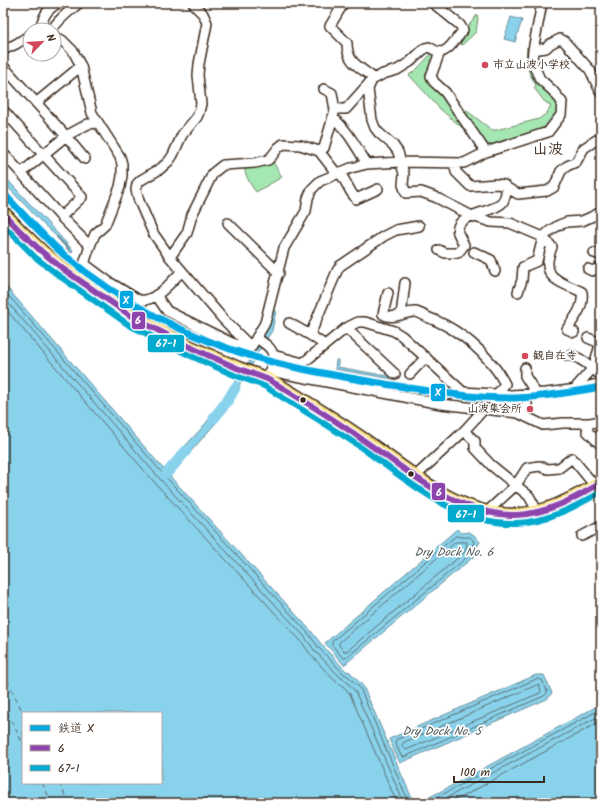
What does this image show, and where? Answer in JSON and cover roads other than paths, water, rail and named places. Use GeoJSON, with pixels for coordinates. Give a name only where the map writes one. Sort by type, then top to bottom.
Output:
{"type":"FeatureCollection","features":[{"type":"Feature","properties":{"kind":"highway"},"geometry":{"type":"LineString","coordinates":[[3,213],[25,236],[63,269],[134,318],[194,348],[243,370],[269,375],[436,491],[458,502],[493,513],[516,515],[537,512],[557,506],[598,485]]}},
{"type":"Feature","properties":{"kind":"street"},"geometry":{"type":"LineString","coordinates":[[42,22],[48,10],[58,3]]}},
{"type":"Feature","properties":{"kind":"street"},"geometry":{"type":"LineString","coordinates":[[58,22],[79,3]]}},
{"type":"Feature","properties":{"kind":"street"},"geometry":{"type":"LineString","coordinates":[[193,3],[204,14],[207,23],[198,64],[201,104],[199,112],[197,117],[182,135],[169,161],[160,169],[141,180],[137,184],[136,190],[153,233],[170,257],[223,319],[251,347]]}},
{"type":"Feature","properties":{"kind":"street"},"geometry":{"type":"LineString","coordinates":[[342,3],[343,4],[330,26],[347,43],[347,52],[354,64],[371,76],[372,80]]}},
{"type":"Feature","properties":{"kind":"street"},"geometry":{"type":"LineString","coordinates":[[333,113],[338,109],[346,109],[372,80],[383,74],[397,70],[410,62],[426,48],[429,47],[440,52],[448,50],[463,30],[460,25],[433,3]]}},
{"type":"Feature","properties":{"kind":"street"},"geometry":{"type":"LineString","coordinates":[[251,347],[266,323],[284,248],[306,211],[308,198],[312,189],[320,181],[351,168],[367,164],[400,162],[464,163],[486,152],[548,132],[561,115],[562,102],[553,91],[540,80],[532,62],[542,3]]}},
{"type":"Feature","properties":{"kind":"street"},"geometry":{"type":"LineString","coordinates":[[533,50],[546,48],[550,44],[560,39],[564,41],[590,70],[601,93]]}},
{"type":"Feature","properties":{"kind":"street"},"geometry":{"type":"LineString","coordinates":[[3,50],[22,40]]}},
{"type":"Feature","properties":{"kind":"street"},"geometry":{"type":"LineString","coordinates":[[62,40],[73,51],[81,66],[92,113],[108,136],[122,164],[120,187],[105,225],[95,234],[85,261],[86,265],[109,282],[144,301],[156,296],[182,272]]}},
{"type":"Feature","properties":{"kind":"street"},"geometry":{"type":"LineString","coordinates":[[440,52],[431,76],[434,82],[445,92],[486,152]]}},
{"type":"Feature","properties":{"kind":"street"},"geometry":{"type":"LineString","coordinates":[[3,66],[85,159]]}},
{"type":"Feature","properties":{"kind":"street"},"geometry":{"type":"LineString","coordinates":[[36,103],[81,66]]}},
{"type":"Feature","properties":{"kind":"street"},"geometry":{"type":"LineString","coordinates":[[372,80],[368,89],[372,120],[379,133],[393,145],[398,152],[404,174],[403,184],[406,193],[421,192],[435,197],[472,216],[490,222],[510,223],[543,237],[552,247],[548,257],[549,271],[553,278],[582,292],[580,311],[567,329],[574,332]]}},
{"type":"Feature","properties":{"kind":"street"},"geometry":{"type":"LineString","coordinates":[[319,151],[324,148],[333,113],[332,93],[324,89]]}},
{"type":"Feature","properties":{"kind":"street"},"geometry":{"type":"LineString","coordinates":[[3,110],[82,197],[61,217]]}},
{"type":"Feature","properties":{"kind":"street"},"geometry":{"type":"LineString","coordinates":[[333,113],[367,164]]}},
{"type":"Feature","properties":{"kind":"street"},"geometry":{"type":"LineString","coordinates":[[21,173],[42,154],[66,136],[88,124],[98,123]]}},
{"type":"Feature","properties":{"kind":"street"},"geometry":{"type":"LineString","coordinates":[[454,163],[456,172],[470,186],[496,184],[504,185],[518,194],[547,191],[554,187],[561,171],[567,166],[576,162],[584,148],[601,137]]}},
{"type":"Feature","properties":{"kind":"street"},"geometry":{"type":"LineString","coordinates":[[170,257],[187,233],[192,215],[213,173],[223,165],[255,163],[268,160],[283,144],[300,145],[319,151],[338,173],[356,199],[378,189]]}},
{"type":"Feature","properties":{"kind":"street"},"geometry":{"type":"LineString","coordinates":[[3,154],[90,246]]}},
{"type":"Feature","properties":{"kind":"street"},"geometry":{"type":"LineString","coordinates":[[439,250],[445,253],[458,253],[464,245],[458,234],[460,224],[472,216],[494,208],[502,203],[507,188]]}},
{"type":"Feature","properties":{"kind":"street"},"geometry":{"type":"LineString","coordinates":[[518,292],[522,280],[523,267],[537,261],[543,237],[559,225],[567,222],[582,221],[601,212]]}},
{"type":"Feature","properties":{"kind":"street"},"geometry":{"type":"LineString","coordinates":[[228,223],[279,273]]}},
{"type":"Feature","properties":{"kind":"street"},"geometry":{"type":"LineString","coordinates":[[310,334],[340,266],[384,236],[396,230],[419,226]]}},
{"type":"Feature","properties":{"kind":"street"},"geometry":{"type":"LineString","coordinates":[[474,252],[491,260],[495,271]]}},
{"type":"Feature","properties":{"kind":"street"},"geometry":{"type":"LineString","coordinates":[[588,269],[592,271],[601,267]]}},
{"type":"Feature","properties":{"kind":"street"},"geometry":{"type":"LineString","coordinates":[[400,315],[405,283]]}},
{"type":"Feature","properties":{"kind":"street"},"geometry":{"type":"LineString","coordinates":[[388,293],[383,314],[387,316],[395,316],[416,312],[455,330],[476,348],[496,369],[505,384],[497,394]]}},
{"type":"Feature","properties":{"kind":"street"},"geometry":{"type":"LineString","coordinates":[[156,296],[167,311],[232,343],[251,347]]}},
{"type":"Feature","properties":{"kind":"street"},"geometry":{"type":"LineString","coordinates":[[274,355],[303,363],[346,328],[358,322],[365,322],[402,336],[463,392],[497,394],[546,393],[577,389],[601,383]]}},
{"type":"Feature","properties":{"kind":"street"},"geometry":{"type":"LineString","coordinates":[[289,323],[325,344]]}},
{"type":"Feature","properties":{"kind":"street"},"geometry":{"type":"LineString","coordinates":[[346,328],[395,374]]}},
{"type":"Feature","properties":{"kind":"street"},"geometry":{"type":"LineString","coordinates":[[256,338],[272,349],[274,355],[269,375],[442,404],[521,414],[543,425],[563,422],[589,423],[601,421]]}},
{"type":"Feature","properties":{"kind":"street"},"geometry":{"type":"LineString","coordinates":[[577,389],[577,386],[594,368],[601,343],[588,338]]}},
{"type":"Feature","properties":{"kind":"street"},"geometry":{"type":"LineString","coordinates":[[568,356],[570,354],[579,357],[594,368],[601,376]]}},
{"type":"Feature","properties":{"kind":"street"},"geometry":{"type":"LineString","coordinates":[[410,374],[426,357]]}},
{"type":"Feature","properties":{"kind":"street"},"geometry":{"type":"LineString","coordinates":[[525,368],[525,376],[534,390],[533,393]]}},
{"type":"Feature","properties":{"kind":"street"},"geometry":{"type":"LineString","coordinates":[[521,414],[527,404]]}},
{"type":"Feature","properties":{"kind":"street"},"geometry":{"type":"LineString","coordinates":[[416,477],[464,431],[484,409]]}},
{"type":"Feature","properties":{"kind":"street"},"geometry":{"type":"LineString","coordinates":[[589,423],[587,431],[601,445]]}},
{"type":"Feature","properties":{"kind":"street"},"geometry":{"type":"LineString","coordinates":[[464,431],[476,442],[475,448],[491,465],[529,496],[537,512]]}},
{"type":"Feature","properties":{"kind":"street"},"geometry":{"type":"LineString","coordinates":[[493,513],[490,509],[516,485],[527,468],[539,466],[548,469],[559,468],[572,458],[598,485]]}},
{"type":"Feature","properties":{"kind":"street"},"geometry":{"type":"LineString","coordinates":[[582,536],[601,526]]}},
{"type":"Feature","properties":{"kind":"water"},"geometry":{"type":"Polygon","coordinates":[[[511,17],[522,20],[515,42],[504,39],[511,17]]]}},
{"type":"Feature","properties":{"kind":"water"},"geometry":{"type":"Polygon","coordinates":[[[3,175],[70,247],[73,251],[71,253],[68,247],[44,225],[3,182],[3,175]]]}},
{"type":"Feature","properties":{"kind":"water"},"geometry":{"type":"Polygon","coordinates":[[[3,283],[167,473],[311,631],[322,645],[346,671],[350,672],[363,686],[414,803],[3,803],[3,283]]]}},
{"type":"Feature","properties":{"kind":"water"},"geometry":{"type":"Polygon","coordinates":[[[271,310],[276,311],[272,331],[256,355],[254,362],[242,378],[237,392],[231,402],[226,398],[237,379],[237,374],[247,366],[262,339],[271,310]]]}},
{"type":"Feature","properties":{"kind":"water"},"geometry":{"type":"Polygon","coordinates":[[[336,360],[338,360],[338,367],[393,377],[393,379],[335,369],[336,360]]]}},
{"type":"Feature","properties":{"kind":"water"},"geometry":{"type":"Polygon","coordinates":[[[221,405],[227,410],[180,464],[174,458],[221,405]]]}},
{"type":"Feature","properties":{"kind":"water","name":"Dry Dock No. 6"},"geometry":{"type":"Polygon","coordinates":[[[457,529],[461,533],[469,532],[474,535],[480,542],[475,550],[478,553],[344,665],[325,643],[457,529]]]}},
{"type":"Feature","properties":{"kind":"water","name":"Dry Dock No. 5"},"geometry":{"type":"Polygon","coordinates":[[[536,675],[544,675],[552,693],[547,699],[400,763],[389,739],[536,675]]]}},
{"type":"Feature","properties":{"kind":"water"},"geometry":{"type":"Polygon","coordinates":[[[601,704],[601,803],[418,803],[453,785],[601,704]]]}},
{"type":"Feature","properties":{"kind":"waterway"},"geometry":{"type":"LineString","coordinates":[[57,237],[69,250]]}},
{"type":"Feature","properties":{"kind":"waterway"},"geometry":{"type":"LineString","coordinates":[[214,418],[235,388]]}},
{"type":"Feature","properties":{"kind":"waterway"},"geometry":{"type":"LineString","coordinates":[[167,473],[186,451]]}},
{"type":"Feature","properties":{"kind":"rail line","name":"X"},"geometry":{"type":"LineString","coordinates":[[3,193],[63,254],[110,290],[162,320],[216,344],[244,354],[325,374],[464,396],[516,398],[559,394],[601,387]]}},
{"type":"Feature","properties":{"kind":"place","name":"市立山波小学校"},"geometry":{"type":"Point","coordinates":[485,65]}},
{"type":"Feature","properties":{"kind":"place","name":"観自在寺"},"geometry":{"type":"Point","coordinates":[525,356]}},
{"type":"Feature","properties":{"kind":"place","name":"山波集会所"},"geometry":{"type":"Point","coordinates":[530,409]}},
{"type":"Feature","properties":{"kind":"district","name":"山波"},"geometry":{"type":"Point","coordinates":[548,150]}}]}
